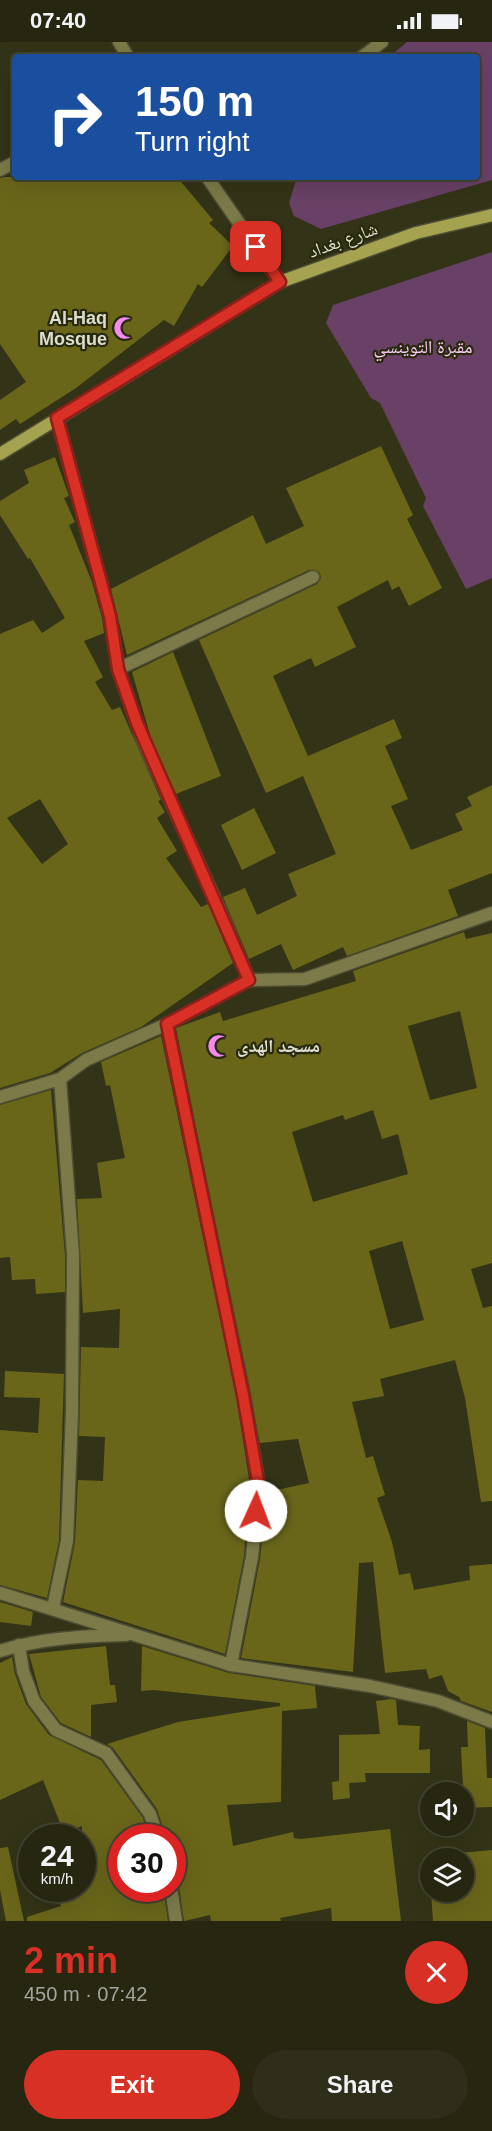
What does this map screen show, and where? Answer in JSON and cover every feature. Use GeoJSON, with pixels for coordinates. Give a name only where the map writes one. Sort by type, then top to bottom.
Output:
{"type":"FeatureCollection","features":[{"type":"Feature","properties":{"kind":"main road"},"geometry":{"type":"LineString","coordinates":[[466,221],[492,209]]}},
{"type":"Feature","properties":{"kind":"main road","name":"شارع بغداد"},"geometry":{"type":"LineString","coordinates":[[0,454],[280,282],[416,233],[492,215]]}},
{"type":"Feature","properties":{"kind":"street"},"geometry":{"type":"LineString","coordinates":[[366,54],[382,42]]}},
{"type":"Feature","properties":{"kind":"street"},"geometry":{"type":"LineString","coordinates":[[209,180],[280,282]]}},
{"type":"Feature","properties":{"kind":"street"},"geometry":{"type":"LineString","coordinates":[[57,418],[107,605],[118,669],[143,741],[221,912],[249,980]]}},
{"type":"Feature","properties":{"kind":"street"},"geometry":{"type":"LineString","coordinates":[[118,669],[313,577]]}},
{"type":"Feature","properties":{"kind":"street"},"geometry":{"type":"LineString","coordinates":[[0,1097],[60,1079],[86,1060],[167,1024],[249,980],[305,979],[492,912]]}},
{"type":"Feature","properties":{"kind":"street"},"geometry":{"type":"LineString","coordinates":[[167,1024],[243,1395],[259,1487],[252,1557],[231,1665]]}},
{"type":"Feature","properties":{"kind":"street"},"geometry":{"type":"LineString","coordinates":[[53,1608],[67,1541],[72,1412],[73,1255],[60,1079]]}},
{"type":"Feature","properties":{"kind":"street"},"geometry":{"type":"LineString","coordinates":[[0,1593],[231,1665],[370,1686],[438,1701],[492,1722]]}},
{"type":"Feature","properties":{"kind":"street"},"geometry":{"type":"LineString","coordinates":[[0,1651],[19,1645],[79,1636],[136,1635]]}},
{"type":"Feature","properties":{"kind":"street"},"geometry":{"type":"LineString","coordinates":[[19,1645],[23,1671],[34,1701],[56,1730],[106,1753],[150,1814],[153,1824]]}},
{"type":"Feature","properties":{"kind":"street"},"geometry":{"type":"LineString","coordinates":[[173,1902],[176,1921]]}},
{"type":"Feature","properties":{"kind":"green space"},"geometry":{"type":"Polygon","coordinates":[[[407,42],[492,42],[492,180],[321,229],[294,216],[289,203],[296,180],[480,180],[480,54],[393,54],[407,42]]]}},
{"type":"Feature","properties":{"kind":"green space","name":"مقبرة التوينسي"},"geometry":{"type":"Polygon","coordinates":[[[492,252],[492,578],[466,589],[423,506],[426,498],[380,403],[371,398],[326,323],[333,305],[492,252]]]}},
{"type":"Feature","properties":{"kind":"building"},"geometry":{"type":"Polygon","coordinates":[[[12,177],[12,180],[180,180],[213,220],[209,223],[233,246],[202,287],[198,284],[174,326],[164,320],[76,388],[20,424],[16,419],[0,430],[0,400],[26,382],[0,344],[0,178],[12,177]]]}},
{"type":"Feature","properties":{"kind":"building"},"geometry":{"type":"Polygon","coordinates":[[[381,446],[413,515],[407,519],[442,588],[409,606],[399,586],[392,590],[388,580],[337,607],[356,647],[315,667],[311,658],[273,676],[308,756],[394,719],[402,738],[385,746],[408,799],[391,806],[411,850],[463,830],[455,814],[472,806],[467,797],[492,785],[492,873],[448,890],[458,916],[347,956],[343,947],[293,970],[281,944],[249,959],[223,897],[245,888],[257,915],[297,896],[288,874],[336,854],[303,776],[266,793],[199,640],[317,584],[321,578],[320,573],[309,570],[127,655],[111,589],[253,515],[266,544],[304,526],[286,488],[381,446]]]}},
{"type":"Feature","properties":{"kind":"building"},"geometry":{"type":"Polygon","coordinates":[[[55,457],[69,496],[64,498],[75,522],[69,525],[92,582],[102,618],[104,633],[84,641],[103,677],[95,682],[112,710],[120,707],[161,800],[158,801],[165,812],[157,818],[177,851],[166,858],[201,907],[208,904],[233,963],[141,1027],[82,1053],[50,1073],[0,1088],[0,634],[33,620],[42,633],[65,618],[30,558],[28,559],[0,515],[0,501],[29,483],[24,470],[55,457]],[[40,799],[7,818],[42,864],[68,844],[40,799]]]}},
{"type":"Feature","properties":{"kind":"building"},"geometry":{"type":"Polygon","coordinates":[[[173,652],[221,776],[176,794],[151,738],[132,672],[173,652]]]}},
{"type":"Feature","properties":{"kind":"building"},"geometry":{"type":"Polygon","coordinates":[[[254,808],[276,853],[242,870],[221,825],[254,808]]]}},
{"type":"Feature","properties":{"kind":"building"},"geometry":{"type":"Polygon","coordinates":[[[464,932],[466,939],[492,933],[492,1263],[471,1269],[483,1308],[492,1306],[492,1501],[481,1502],[465,1398],[455,1360],[380,1379],[384,1396],[352,1402],[366,1458],[373,1456],[385,1495],[377,1498],[392,1542],[399,1575],[410,1573],[414,1590],[470,1580],[469,1566],[492,1564],[492,1712],[461,1701],[459,1697],[448,1691],[442,1675],[429,1679],[426,1669],[385,1673],[373,1562],[359,1563],[353,1672],[241,1658],[260,1559],[267,1492],[309,1483],[298,1439],[260,1443],[176,1028],[220,1012],[223,1021],[356,981],[353,971],[464,932]],[[460,1011],[408,1026],[430,1100],[477,1088],[460,1011]],[[373,1110],[345,1120],[343,1115],[292,1132],[313,1202],[408,1174],[398,1134],[382,1139],[373,1110]],[[402,1241],[369,1251],[390,1329],[424,1320],[402,1241]]]}},
{"type":"Feature","properties":{"kind":"building"},"geometry":{"type":"Polygon","coordinates":[[[161,1036],[236,1396],[249,1479],[244,1556],[225,1654],[63,1602],[75,1542],[78,1480],[103,1481],[105,1437],[79,1436],[81,1347],[119,1348],[120,1309],[83,1313],[77,1199],[102,1198],[97,1163],[125,1158],[110,1085],[106,1086],[101,1062],[161,1036]]]}},
{"type":"Feature","properties":{"kind":"building"},"geometry":{"type":"Polygon","coordinates":[[[51,1090],[65,1255],[65,1292],[36,1294],[35,1279],[12,1280],[10,1257],[0,1258],[0,1105],[51,1090]]]}},
{"type":"Feature","properties":{"kind":"building"},"geometry":{"type":"Polygon","coordinates":[[[5,1371],[64,1374],[59,1540],[47,1598],[0,1585],[0,1430],[38,1433],[40,1398],[4,1397],[5,1371]]]}},
{"type":"Feature","properties":{"kind":"building"},"geometry":{"type":"Polygon","coordinates":[[[0,1602],[33,1612],[31,1626],[0,1622],[0,1602]]]}},
{"type":"Feature","properties":{"kind":"building"},"geometry":{"type":"Polygon","coordinates":[[[106,1646],[110,1685],[115,1685],[117,1702],[91,1705],[91,1737],[61,1723],[41,1697],[29,1654],[106,1646]]]}},
{"type":"Feature","properties":{"kind":"building"},"geometry":{"type":"Polygon","coordinates":[[[142,1646],[229,1673],[315,1686],[317,1708],[282,1711],[281,1802],[227,1805],[233,1846],[293,1832],[294,1838],[301,1839],[390,1829],[401,1921],[332,1921],[331,1908],[280,1918],[281,1921],[211,1921],[210,1915],[184,1921],[181,1902],[186,1902],[186,1824],[162,1824],[157,1809],[113,1748],[107,1744],[178,1722],[280,1706],[280,1703],[154,1690],[141,1691],[142,1646]]]}},
{"type":"Feature","properties":{"kind":"building"},"geometry":{"type":"Polygon","coordinates":[[[12,1657],[15,1674],[26,1704],[49,1735],[101,1760],[143,1818],[145,1824],[108,1824],[108,1902],[165,1902],[168,1921],[27,1921],[27,1917],[61,1906],[60,1902],[96,1902],[96,1824],[60,1824],[43,1780],[0,1800],[0,1663],[12,1657]]]}},
{"type":"Feature","properties":{"kind":"building"},"geometry":{"type":"Polygon","coordinates":[[[396,1700],[398,1725],[420,1726],[419,1750],[430,1749],[430,1773],[365,1773],[366,1782],[349,1783],[350,1798],[333,1800],[332,1782],[339,1781],[339,1735],[380,1734],[376,1701],[396,1700]]]}},
{"type":"Feature","properties":{"kind":"building"},"geometry":{"type":"Polygon","coordinates":[[[467,1721],[485,1728],[487,1778],[492,1778],[492,1807],[474,1808],[474,1782],[463,1782],[461,1747],[468,1747],[467,1721]]]}},
{"type":"Feature","properties":{"kind":"building"},"geometry":{"type":"Polygon","coordinates":[[[8,1847],[18,1902],[20,1902],[24,1921],[6,1921],[0,1890],[0,1848],[8,1847]]]}},
{"type":"Feature","properties":{"kind":"building"},"geometry":{"type":"Polygon","coordinates":[[[492,1850],[492,1921],[433,1921],[432,1902],[474,1902],[474,1852],[492,1850]]]}},
{"type":"Feature","properties":{"kind":"place","name":"Al-Haq Mosque"},"geometry":{"type":"Point","coordinates":[125,328]}},
{"type":"Feature","properties":{"kind":"place","name":"مسجد الهدى"},"geometry":{"type":"Point","coordinates":[219,1046]}},
{"type":"Feature","properties":{"kind":"route"},"geometry":{"type":"LineString","coordinates":[[256,247],[280,282],[57,418],[110,616],[118,669],[143,741],[221,912],[249,980],[167,1024],[243,1395],[259,1487],[256,1511]]}}]}
